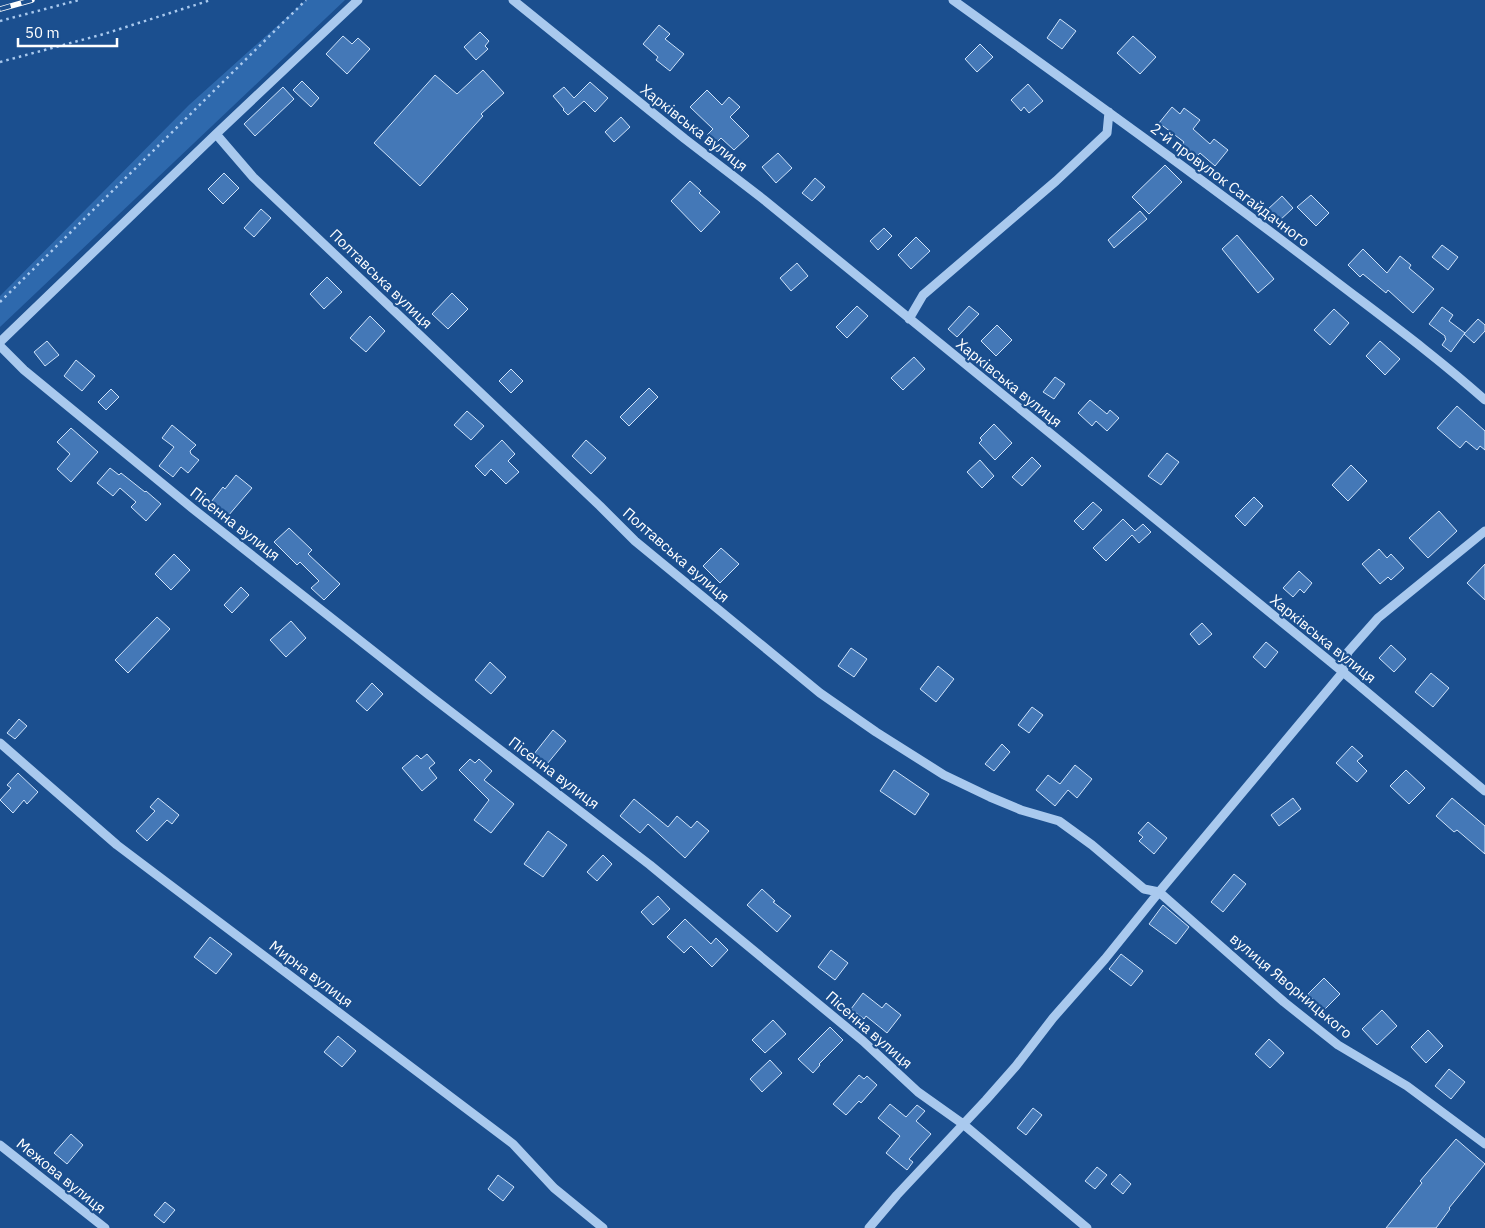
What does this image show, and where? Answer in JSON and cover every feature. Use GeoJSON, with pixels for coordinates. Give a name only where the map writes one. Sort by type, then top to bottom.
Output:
{"type":"FeatureCollection","features":[{"type":"Feature","properties":{"kind":"street"},"geometry":{"type":"LineString","coordinates":[[0,342],[358,0]]}},
{"type":"Feature","properties":{"kind":"street","name":"Харківська вулиця"},"geometry":{"type":"LineString","coordinates":[[513,0],[685,139],[763,199],[1343,672],[1485,791]]}},
{"type":"Feature","properties":{"kind":"street","name":"2-й провулок Сагайдачного"},"geometry":{"type":"LineString","coordinates":[[953,0],[1296,250],[1485,400]]}},
{"type":"Feature","properties":{"kind":"street"},"geometry":{"type":"LineString","coordinates":[[909,319],[923,295],[1056,181],[1107,133],[1109,112]]}},
{"type":"Feature","properties":{"kind":"street","name":"Полтавська вулиця"},"geometry":{"type":"LineString","coordinates":[[216,134],[253,177],[635,541],[820,693],[876,732],[944,774],[990,797],[1021,810],[1058,822],[1092,845],[1144,889],[1159,892]]}},
{"type":"Feature","properties":{"kind":"street","name":"Пісенна вулиця"},"geometry":{"type":"LineString","coordinates":[[0,346],[24,370],[192,508],[430,696],[650,865],[863,1041],[918,1092],[963,1124],[1087,1228]]}},
{"type":"Feature","properties":{"kind":"street"},"geometry":{"type":"LineString","coordinates":[[869,1228],[1016,1066],[1053,1018],[1105,959],[1343,672],[1348,652],[1378,618],[1485,531]]}},
{"type":"Feature","properties":{"kind":"street","name":"Мирна вулиця"},"geometry":{"type":"LineString","coordinates":[[0,743],[117,845],[513,1144],[554,1188],[603,1228]]}},
{"type":"Feature","properties":{"kind":"street","name":"вулиця Яворницького"},"geometry":{"type":"LineString","coordinates":[[1159,892],[1284,1002],[1338,1045],[1407,1086],[1485,1144]]}},
{"type":"Feature","properties":{"kind":"street","name":"Межова вулиця"},"geometry":{"type":"LineString","coordinates":[[0,1145],[104,1228]]}},
{"type":"Feature","properties":{"kind":"path"},"geometry":{"type":"LineString","coordinates":[[0,21],[78,0]]}},
{"type":"Feature","properties":{"kind":"path"},"geometry":{"type":"LineString","coordinates":[[0,62],[104,34],[211,0]]}},
{"type":"Feature","properties":{"kind":"path"},"geometry":{"type":"LineString","coordinates":[[0,302],[306,0]]}},
{"type":"Feature","properties":{"kind":"shaded area"},"geometry":{"type":"Polygon","coordinates":[[[306,0],[345,0],[0,327],[0,296],[189,105],[306,0]]]}},
{"type":"Feature","properties":{"kind":"building"},"geometry":{"type":"Polygon","coordinates":[[[1060,19],[1076,31],[1062,49],[1047,38],[1060,19]]]}},
{"type":"Feature","properties":{"kind":"building"},"geometry":{"type":"Polygon","coordinates":[[[659,25],[670,34],[665,39],[684,54],[670,71],[656,60],[658,57],[643,44],[659,25]]]}},
{"type":"Feature","properties":{"kind":"building"},"geometry":{"type":"Polygon","coordinates":[[[480,32],[489,41],[485,46],[488,49],[476,60],[464,47],[480,32]]]}},
{"type":"Feature","properties":{"kind":"building"},"geometry":{"type":"Polygon","coordinates":[[[343,36],[352,44],[358,38],[370,49],[347,74],[326,54],[343,36]]]}},
{"type":"Feature","properties":{"kind":"building"},"geometry":{"type":"Polygon","coordinates":[[[1133,36],[1156,57],[1140,74],[1117,53],[1133,36]]]}},
{"type":"Feature","properties":{"kind":"building"},"geometry":{"type":"Polygon","coordinates":[[[980,44],[993,57],[977,72],[965,59],[980,44]]]}},
{"type":"Feature","properties":{"kind":"building"},"geometry":{"type":"Polygon","coordinates":[[[483,70],[504,93],[481,114],[483,116],[420,186],[374,143],[435,75],[457,94],[483,70]]]}},
{"type":"Feature","properties":{"kind":"building"},"geometry":{"type":"Polygon","coordinates":[[[302,81],[319,98],[311,107],[293,90],[302,81]]]}},
{"type":"Feature","properties":{"kind":"building"},"geometry":{"type":"Polygon","coordinates":[[[590,82],[608,98],[595,112],[584,101],[568,115],[553,96],[564,87],[574,98],[590,82]]]}},
{"type":"Feature","properties":{"kind":"building"},"geometry":{"type":"Polygon","coordinates":[[[1028,84],[1043,101],[1029,113],[1024,107],[1021,111],[1011,100],[1028,84]]]}},
{"type":"Feature","properties":{"kind":"building"},"geometry":{"type":"Polygon","coordinates":[[[283,87],[294,99],[255,136],[244,124],[283,87]]]}},
{"type":"Feature","properties":{"kind":"building"},"geometry":{"type":"Polygon","coordinates":[[[707,90],[722,105],[729,97],[740,107],[730,117],[749,136],[734,150],[721,138],[716,143],[707,135],[713,129],[690,107],[707,90]]]}},
{"type":"Feature","properties":{"kind":"building"},"geometry":{"type":"Polygon","coordinates":[[[1172,107],[1180,114],[1184,108],[1200,120],[1193,129],[1210,144],[1214,139],[1228,150],[1215,166],[1200,153],[1191,163],[1177,151],[1184,142],[1159,123],[1172,107]]]}},
{"type":"Feature","properties":{"kind":"building"},"geometry":{"type":"Polygon","coordinates":[[[621,117],[630,127],[614,142],[605,132],[621,117]]]}},
{"type":"Feature","properties":{"kind":"building"},"geometry":{"type":"Polygon","coordinates":[[[778,153],[792,168],[776,183],[762,167],[778,153]]]}},
{"type":"Feature","properties":{"kind":"building"},"geometry":{"type":"Polygon","coordinates":[[[1165,165],[1182,182],[1149,214],[1132,197],[1165,165]]]}},
{"type":"Feature","properties":{"kind":"building"},"geometry":{"type":"Polygon","coordinates":[[[224,173],[239,188],[223,204],[208,189],[224,173]]]}},
{"type":"Feature","properties":{"kind":"building"},"geometry":{"type":"Polygon","coordinates":[[[815,178],[825,187],[812,201],[802,193],[815,178]]]}},
{"type":"Feature","properties":{"kind":"building"},"geometry":{"type":"Polygon","coordinates":[[[690,181],[701,191],[699,193],[720,212],[701,232],[671,201],[690,181]]]}},
{"type":"Feature","properties":{"kind":"building"},"geometry":{"type":"Polygon","coordinates":[[[1311,195],[1329,213],[1316,226],[1297,207],[1311,195]]]}},
{"type":"Feature","properties":{"kind":"building"},"geometry":{"type":"Polygon","coordinates":[[[1282,196],[1293,208],[1278,222],[1267,210],[1282,196]]]}},
{"type":"Feature","properties":{"kind":"building"},"geometry":{"type":"Polygon","coordinates":[[[261,209],[271,218],[254,237],[244,228],[261,209]]]}},
{"type":"Feature","properties":{"kind":"building"},"geometry":{"type":"Polygon","coordinates":[[[1140,211],[1147,219],[1114,248],[1108,240],[1140,211]]]}},
{"type":"Feature","properties":{"kind":"building"},"geometry":{"type":"Polygon","coordinates":[[[884,228],[892,236],[878,250],[870,241],[884,228]]]}},
{"type":"Feature","properties":{"kind":"building"},"geometry":{"type":"Polygon","coordinates":[[[1237,235],[1274,279],[1258,293],[1222,249],[1237,235]]]}},
{"type":"Feature","properties":{"kind":"building"},"geometry":{"type":"Polygon","coordinates":[[[916,237],[930,251],[911,269],[898,255],[916,237]]]}},
{"type":"Feature","properties":{"kind":"building"},"geometry":{"type":"Polygon","coordinates":[[[1442,245],[1458,257],[1448,270],[1432,257],[1442,245]]]}},
{"type":"Feature","properties":{"kind":"building"},"geometry":{"type":"Polygon","coordinates":[[[1363,249],[1387,273],[1400,256],[1411,265],[1409,268],[1434,289],[1413,313],[1388,290],[1386,293],[1363,274],[1360,277],[1348,265],[1363,249]]]}},
{"type":"Feature","properties":{"kind":"building"},"geometry":{"type":"Polygon","coordinates":[[[797,263],[808,276],[791,291],[780,278],[797,263]]]}},
{"type":"Feature","properties":{"kind":"building"},"geometry":{"type":"Polygon","coordinates":[[[327,277],[342,292],[324,309],[310,294],[327,277]]]}},
{"type":"Feature","properties":{"kind":"building"},"geometry":{"type":"Polygon","coordinates":[[[452,293],[468,309],[448,329],[432,314],[452,293]]]}},
{"type":"Feature","properties":{"kind":"building"},"geometry":{"type":"Polygon","coordinates":[[[857,306],[868,316],[847,338],[836,327],[857,306]]]}},
{"type":"Feature","properties":{"kind":"building"},"geometry":{"type":"Polygon","coordinates":[[[969,306],[979,314],[957,337],[948,329],[969,306]]]}},
{"type":"Feature","properties":{"kind":"building"},"geometry":{"type":"Polygon","coordinates":[[[1442,307],[1453,315],[1449,321],[1465,333],[1451,352],[1442,345],[1446,339],[1445,336],[1429,324],[1442,307]]]}},
{"type":"Feature","properties":{"kind":"building"},"geometry":{"type":"Polygon","coordinates":[[[1334,309],[1349,323],[1330,345],[1314,330],[1334,309]]]}},
{"type":"Feature","properties":{"kind":"building"},"geometry":{"type":"Polygon","coordinates":[[[370,316],[385,331],[366,352],[350,338],[370,316]]]}},
{"type":"Feature","properties":{"kind":"building"},"geometry":{"type":"Polygon","coordinates":[[[1478,319],[1485,325],[1485,331],[1474,343],[1464,334],[1478,319]]]}},
{"type":"Feature","properties":{"kind":"building"},"geometry":{"type":"Polygon","coordinates":[[[997,325],[1012,340],[996,356],[981,341],[997,325]]]}},
{"type":"Feature","properties":{"kind":"building"},"geometry":{"type":"Polygon","coordinates":[[[47,341],[59,355],[45,366],[34,352],[47,341]]]}},
{"type":"Feature","properties":{"kind":"building"},"geometry":{"type":"Polygon","coordinates":[[[1380,341],[1400,359],[1385,375],[1366,356],[1380,341]]]}},
{"type":"Feature","properties":{"kind":"building"},"geometry":{"type":"Polygon","coordinates":[[[914,357],[925,369],[903,390],[891,378],[914,357]]]}},
{"type":"Feature","properties":{"kind":"building"},"geometry":{"type":"Polygon","coordinates":[[[76,360],[95,376],[82,391],[64,376],[76,360]]]}},
{"type":"Feature","properties":{"kind":"building"},"geometry":{"type":"Polygon","coordinates":[[[511,369],[523,381],[511,393],[499,381],[511,369]]]}},
{"type":"Feature","properties":{"kind":"building"},"geometry":{"type":"Polygon","coordinates":[[[1055,377],[1065,384],[1054,399],[1043,392],[1055,377]]]}},
{"type":"Feature","properties":{"kind":"building"},"geometry":{"type":"Polygon","coordinates":[[[649,388],[658,397],[629,426],[620,417],[649,388]]]}},
{"type":"Feature","properties":{"kind":"building"},"geometry":{"type":"Polygon","coordinates":[[[111,389],[119,397],[106,410],[98,402],[111,389]]]}},
{"type":"Feature","properties":{"kind":"building"},"geometry":{"type":"Polygon","coordinates":[[[1090,400],[1107,414],[1110,410],[1119,418],[1107,431],[1096,421],[1092,426],[1078,413],[1090,400]]]}},
{"type":"Feature","properties":{"kind":"building"},"geometry":{"type":"Polygon","coordinates":[[[1457,406],[1485,431],[1485,450],[1480,446],[1477,450],[1466,441],[1460,448],[1437,428],[1457,406]]]}},
{"type":"Feature","properties":{"kind":"building"},"geometry":{"type":"Polygon","coordinates":[[[467,411],[484,426],[471,440],[454,425],[467,411]]]}},
{"type":"Feature","properties":{"kind":"building"},"geometry":{"type":"Polygon","coordinates":[[[994,424],[1012,443],[995,460],[979,443],[982,440],[980,438],[994,424]]]}},
{"type":"Feature","properties":{"kind":"building"},"geometry":{"type":"Polygon","coordinates":[[[172,425],[196,445],[190,451],[199,460],[188,473],[181,467],[173,477],[159,466],[174,447],[162,438],[172,425]]]}},
{"type":"Feature","properties":{"kind":"building"},"geometry":{"type":"Polygon","coordinates":[[[71,428],[98,452],[71,482],[57,469],[70,454],[57,442],[71,428]]]}},
{"type":"Feature","properties":{"kind":"building"},"geometry":{"type":"Polygon","coordinates":[[[502,440],[515,454],[508,461],[519,472],[506,484],[491,469],[485,476],[475,466],[502,440]]]}},
{"type":"Feature","properties":{"kind":"building"},"geometry":{"type":"Polygon","coordinates":[[[586,440],[606,458],[591,474],[572,456],[586,440]]]}},
{"type":"Feature","properties":{"kind":"building"},"geometry":{"type":"Polygon","coordinates":[[[1167,453],[1179,462],[1161,485],[1148,476],[1167,453]]]}},
{"type":"Feature","properties":{"kind":"building"},"geometry":{"type":"Polygon","coordinates":[[[1032,457],[1041,466],[1022,486],[1012,477],[1032,457]]]}},
{"type":"Feature","properties":{"kind":"building"},"geometry":{"type":"Polygon","coordinates":[[[980,460],[994,476],[982,488],[967,472],[980,460]]]}},
{"type":"Feature","properties":{"kind":"building"},"geometry":{"type":"Polygon","coordinates":[[[1351,465],[1367,481],[1348,501],[1332,485],[1351,465]]]}},
{"type":"Feature","properties":{"kind":"building"},"geometry":{"type":"Polygon","coordinates":[[[110,468],[119,475],[121,473],[161,504],[146,521],[131,507],[136,502],[120,488],[113,496],[97,483],[110,468]]]}},
{"type":"Feature","properties":{"kind":"building"},"geometry":{"type":"Polygon","coordinates":[[[236,475],[252,488],[228,516],[211,502],[236,475]]]}},
{"type":"Feature","properties":{"kind":"building"},"geometry":{"type":"Polygon","coordinates":[[[1254,497],[1263,506],[1245,526],[1235,516],[1254,497]]]}},
{"type":"Feature","properties":{"kind":"building"},"geometry":{"type":"Polygon","coordinates":[[[1093,502],[1102,510],[1083,530],[1074,521],[1093,502]]]}},
{"type":"Feature","properties":{"kind":"building"},"geometry":{"type":"Polygon","coordinates":[[[1439,511],[1457,531],[1428,558],[1409,538],[1439,511]]]}},
{"type":"Feature","properties":{"kind":"building"},"geometry":{"type":"Polygon","coordinates":[[[1123,519],[1135,531],[1143,524],[1151,532],[1139,543],[1132,535],[1106,561],[1093,548],[1123,519]]]}},
{"type":"Feature","properties":{"kind":"building"},"geometry":{"type":"Polygon","coordinates":[[[289,528],[312,550],[308,554],[340,584],[324,600],[311,588],[319,581],[300,562],[297,565],[274,542],[289,528]]]}},
{"type":"Feature","properties":{"kind":"building"},"geometry":{"type":"Polygon","coordinates":[[[721,548],[739,564],[720,583],[703,566],[721,548]]]}},
{"type":"Feature","properties":{"kind":"building"},"geometry":{"type":"Polygon","coordinates":[[[1379,549],[1387,558],[1391,554],[1404,568],[1391,580],[1388,577],[1380,584],[1362,564],[1379,549]]]}},
{"type":"Feature","properties":{"kind":"building"},"geometry":{"type":"Polygon","coordinates":[[[174,554],[190,570],[171,590],[155,574],[174,554]]]}},
{"type":"Feature","properties":{"kind":"building"},"geometry":{"type":"Polygon","coordinates":[[[1485,564],[1485,600],[1467,583],[1485,564]]]}},
{"type":"Feature","properties":{"kind":"building"},"geometry":{"type":"Polygon","coordinates":[[[1299,571],[1312,583],[1304,593],[1300,589],[1293,597],[1283,588],[1299,571]]]}},
{"type":"Feature","properties":{"kind":"building"},"geometry":{"type":"Polygon","coordinates":[[[241,587],[249,595],[232,613],[224,605],[241,587]]]}},
{"type":"Feature","properties":{"kind":"building"},"geometry":{"type":"Polygon","coordinates":[[[157,617],[170,629],[128,673],[115,660],[157,617]]]}},
{"type":"Feature","properties":{"kind":"building"},"geometry":{"type":"Polygon","coordinates":[[[291,621],[306,638],[286,657],[270,640],[291,621]]]}},
{"type":"Feature","properties":{"kind":"building"},"geometry":{"type":"Polygon","coordinates":[[[1202,623],[1212,634],[1199,645],[1190,634],[1202,623]]]}},
{"type":"Feature","properties":{"kind":"building"},"geometry":{"type":"Polygon","coordinates":[[[1266,642],[1278,652],[1265,668],[1253,657],[1266,642]]]}},
{"type":"Feature","properties":{"kind":"building"},"geometry":{"type":"Polygon","coordinates":[[[1391,645],[1406,659],[1394,672],[1379,658],[1391,645]]]}},
{"type":"Feature","properties":{"kind":"building"},"geometry":{"type":"Polygon","coordinates":[[[851,648],[867,659],[854,677],[838,666],[851,648]]]}},
{"type":"Feature","properties":{"kind":"building"},"geometry":{"type":"Polygon","coordinates":[[[490,662],[506,677],[491,694],[475,680],[490,662]]]}},
{"type":"Feature","properties":{"kind":"building"},"geometry":{"type":"Polygon","coordinates":[[[938,666],[954,679],[936,702],[920,689],[938,666]]]}},
{"type":"Feature","properties":{"kind":"building"},"geometry":{"type":"Polygon","coordinates":[[[1431,673],[1449,688],[1433,707],[1415,692],[1431,673]]]}},
{"type":"Feature","properties":{"kind":"building"},"geometry":{"type":"Polygon","coordinates":[[[372,683],[383,694],[367,711],[356,701],[372,683]]]}},
{"type":"Feature","properties":{"kind":"building"},"geometry":{"type":"Polygon","coordinates":[[[1032,707],[1043,715],[1029,733],[1018,725],[1032,707]]]}},
{"type":"Feature","properties":{"kind":"building"},"geometry":{"type":"Polygon","coordinates":[[[19,719],[27,726],[15,739],[7,733],[19,719]]]}},
{"type":"Feature","properties":{"kind":"building"},"geometry":{"type":"Polygon","coordinates":[[[553,730],[566,741],[543,769],[530,759],[553,730]]]}},
{"type":"Feature","properties":{"kind":"building"},"geometry":{"type":"Polygon","coordinates":[[[1002,744],[1010,752],[994,771],[985,764],[1002,744]]]}},
{"type":"Feature","properties":{"kind":"building"},"geometry":{"type":"Polygon","coordinates":[[[1352,746],[1363,756],[1357,761],[1367,771],[1357,782],[1336,763],[1352,746]]]}},
{"type":"Feature","properties":{"kind":"building"},"geometry":{"type":"Polygon","coordinates":[[[427,754],[435,763],[429,768],[437,778],[422,791],[402,768],[417,755],[421,759],[427,754]]]}},
{"type":"Feature","properties":{"kind":"building"},"geometry":{"type":"Polygon","coordinates":[[[470,759],[475,763],[479,759],[492,771],[484,780],[514,804],[491,833],[474,820],[489,800],[459,770],[470,759]]]}},
{"type":"Feature","properties":{"kind":"building"},"geometry":{"type":"Polygon","coordinates":[[[1075,765],[1092,779],[1077,798],[1068,790],[1055,806],[1036,790],[1048,775],[1060,784],[1075,765]]]}},
{"type":"Feature","properties":{"kind":"building"},"geometry":{"type":"Polygon","coordinates":[[[894,770],[929,794],[915,815],[880,791],[894,770]]]}},
{"type":"Feature","properties":{"kind":"building"},"geometry":{"type":"Polygon","coordinates":[[[1406,770],[1425,788],[1409,804],[1390,786],[1406,770]]]}},
{"type":"Feature","properties":{"kind":"building"},"geometry":{"type":"Polygon","coordinates":[[[18,773],[38,792],[27,804],[24,800],[13,813],[0,800],[11,788],[7,785],[18,773]]]}},
{"type":"Feature","properties":{"kind":"building"},"geometry":{"type":"Polygon","coordinates":[[[158,798],[179,815],[172,824],[167,820],[147,841],[136,831],[155,811],[150,807],[158,798]]]}},
{"type":"Feature","properties":{"kind":"building"},"geometry":{"type":"Polygon","coordinates":[[[1293,798],[1301,809],[1279,826],[1271,815],[1293,798]]]}},
{"type":"Feature","properties":{"kind":"building"},"geometry":{"type":"Polygon","coordinates":[[[1452,798],[1485,826],[1485,854],[1457,830],[1454,832],[1436,816],[1452,798]]]}},
{"type":"Feature","properties":{"kind":"building"},"geometry":{"type":"Polygon","coordinates":[[[634,799],[668,827],[677,816],[691,828],[697,821],[709,831],[685,858],[648,824],[640,833],[620,816],[634,799]]]}},
{"type":"Feature","properties":{"kind":"building"},"geometry":{"type":"Polygon","coordinates":[[[1148,822],[1167,838],[1154,854],[1139,841],[1143,837],[1138,833],[1148,822]]]}},
{"type":"Feature","properties":{"kind":"building"},"geometry":{"type":"Polygon","coordinates":[[[548,831],[567,845],[543,877],[524,864],[548,831]]]}},
{"type":"Feature","properties":{"kind":"building"},"geometry":{"type":"Polygon","coordinates":[[[603,855],[612,864],[597,881],[587,872],[603,855]]]}},
{"type":"Feature","properties":{"kind":"building"},"geometry":{"type":"Polygon","coordinates":[[[1234,874],[1246,884],[1223,912],[1211,902],[1234,874]]]}},
{"type":"Feature","properties":{"kind":"building"},"geometry":{"type":"Polygon","coordinates":[[[762,889],[775,901],[773,902],[791,916],[777,932],[747,905],[762,889]]]}},
{"type":"Feature","properties":{"kind":"building"},"geometry":{"type":"Polygon","coordinates":[[[658,896],[670,909],[653,925],[641,912],[658,896]]]}},
{"type":"Feature","properties":{"kind":"building"},"geometry":{"type":"Polygon","coordinates":[[[1163,905],[1189,927],[1176,944],[1149,924],[1163,905]]]}},
{"type":"Feature","properties":{"kind":"building"},"geometry":{"type":"Polygon","coordinates":[[[685,919],[711,944],[716,938],[728,950],[712,967],[691,946],[684,953],[667,937],[685,919]]]}},
{"type":"Feature","properties":{"kind":"building"},"geometry":{"type":"Polygon","coordinates":[[[210,937],[232,954],[216,974],[194,957],[210,937]]]}},
{"type":"Feature","properties":{"kind":"building"},"geometry":{"type":"Polygon","coordinates":[[[831,950],[848,963],[835,980],[818,967],[831,950]]]}},
{"type":"Feature","properties":{"kind":"building"},"geometry":{"type":"Polygon","coordinates":[[[1121,954],[1143,971],[1131,986],[1109,969],[1121,954]]]}},
{"type":"Feature","properties":{"kind":"building"},"geometry":{"type":"Polygon","coordinates":[[[1324,978],[1340,994],[1324,1010],[1308,994],[1324,978]]]}},
{"type":"Feature","properties":{"kind":"building"},"geometry":{"type":"Polygon","coordinates":[[[863,993],[882,1008],[886,1003],[901,1015],[887,1033],[866,1016],[864,1019],[851,1009],[863,993]]]}},
{"type":"Feature","properties":{"kind":"building"},"geometry":{"type":"Polygon","coordinates":[[[1382,1010],[1397,1026],[1377,1045],[1362,1029],[1382,1010]]]}},
{"type":"Feature","properties":{"kind":"building"},"geometry":{"type":"Polygon","coordinates":[[[773,1020],[786,1034],[765,1053],[752,1040],[773,1020]]]}},
{"type":"Feature","properties":{"kind":"building"},"geometry":{"type":"Polygon","coordinates":[[[830,1027],[843,1040],[819,1064],[813,1073],[798,1059],[830,1027]]]}},
{"type":"Feature","properties":{"kind":"building"},"geometry":{"type":"Polygon","coordinates":[[[1428,1030],[1443,1046],[1426,1063],[1411,1047],[1428,1030]]]}},
{"type":"Feature","properties":{"kind":"building"},"geometry":{"type":"Polygon","coordinates":[[[338,1036],[356,1051],[342,1067],[324,1052],[338,1036]]]}},
{"type":"Feature","properties":{"kind":"building"},"geometry":{"type":"Polygon","coordinates":[[[1269,1039],[1284,1053],[1270,1068],[1255,1054],[1269,1039]]]}},
{"type":"Feature","properties":{"kind":"building"},"geometry":{"type":"Polygon","coordinates":[[[770,1060],[782,1073],[762,1092],[750,1079],[770,1060]]]}},
{"type":"Feature","properties":{"kind":"building"},"geometry":{"type":"Polygon","coordinates":[[[1449,1069],[1465,1082],[1451,1099],[1435,1086],[1449,1069]]]}},
{"type":"Feature","properties":{"kind":"building"},"geometry":{"type":"Polygon","coordinates":[[[859,1075],[864,1079],[867,1076],[877,1085],[861,1103],[859,1101],[846,1115],[833,1104],[859,1075]]]}},
{"type":"Feature","properties":{"kind":"building"},"geometry":{"type":"Polygon","coordinates":[[[890,1104],[906,1117],[917,1105],[925,1111],[916,1121],[931,1134],[909,1159],[913,1162],[907,1170],[886,1153],[900,1136],[878,1118],[890,1104]]]}},
{"type":"Feature","properties":{"kind":"building"},"geometry":{"type":"Polygon","coordinates":[[[1033,1108],[1042,1115],[1026,1135],[1017,1128],[1033,1108]]]}},
{"type":"Feature","properties":{"kind":"building"},"geometry":{"type":"Polygon","coordinates":[[[71,1134],[83,1145],[67,1164],[54,1153],[71,1134]]]}},
{"type":"Feature","properties":{"kind":"building"},"geometry":{"type":"Polygon","coordinates":[[[1456,1139],[1485,1164],[1449,1208],[1436,1228],[1386,1228],[1422,1183],[1420,1181],[1456,1139]]]}},
{"type":"Feature","properties":{"kind":"building"},"geometry":{"type":"Polygon","coordinates":[[[1097,1167],[1107,1175],[1095,1189],[1085,1181],[1097,1167]]]}},
{"type":"Feature","properties":{"kind":"building"},"geometry":{"type":"Polygon","coordinates":[[[1120,1174],[1131,1184],[1123,1194],[1111,1184],[1120,1174]]]}},
{"type":"Feature","properties":{"kind":"building"},"geometry":{"type":"Polygon","coordinates":[[[498,1175],[514,1187],[503,1201],[488,1189],[498,1175]]]}},
{"type":"Feature","properties":{"kind":"building"},"geometry":{"type":"Polygon","coordinates":[[[165,1202],[175,1210],[164,1223],[154,1215],[165,1202]]]}},
{"type":"Feature","properties":{"kind":"railway"},"geometry":{"type":"LineString","coordinates":[[0,9],[32,0]]}}]}
